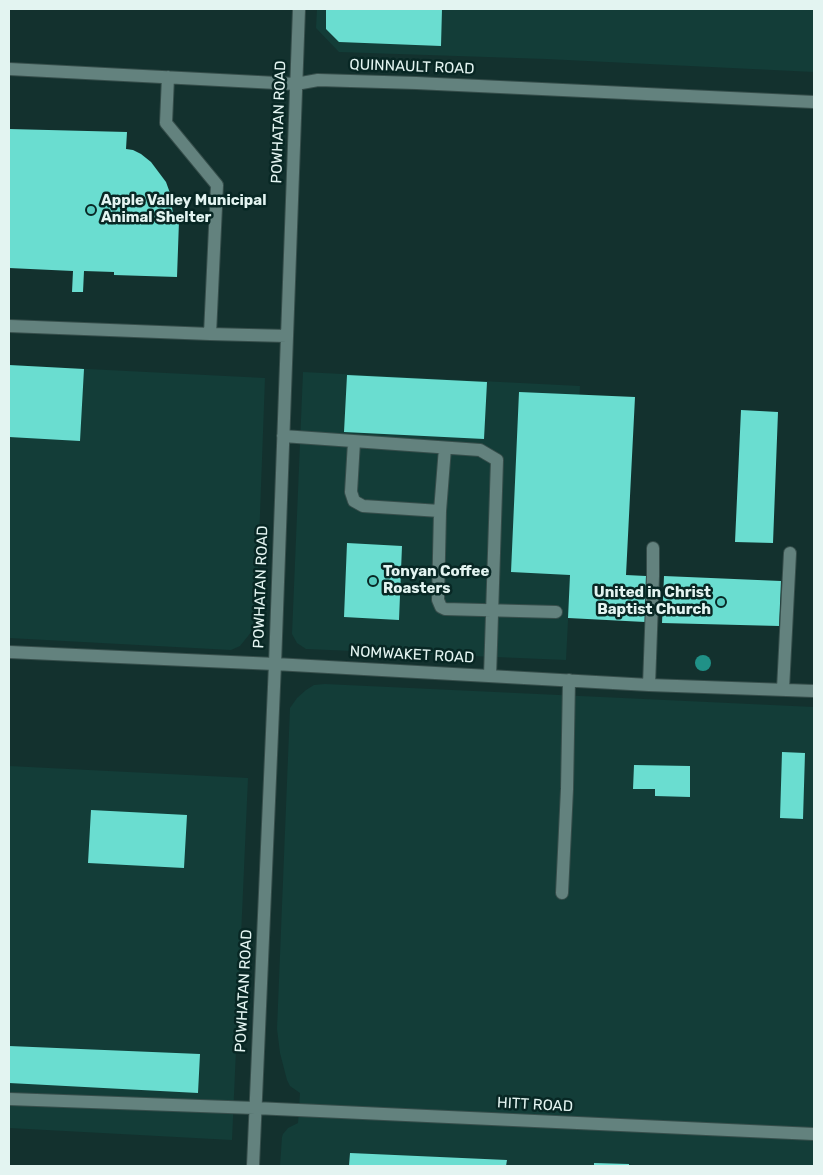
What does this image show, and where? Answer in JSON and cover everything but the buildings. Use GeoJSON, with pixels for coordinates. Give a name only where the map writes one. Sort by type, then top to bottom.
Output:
{"type":"FeatureCollection","features":[{"type":"Feature","properties":{"kind":"street","name":"POWHATAN ROAD"},"geometry":{"type":"LineString","coordinates":[[253,1166],[299,9]]}},
{"type":"Feature","properties":{"kind":"street","name":"QUINNAULT ROAD"},"geometry":{"type":"LineString","coordinates":[[9,69],[296,84],[318,80],[406,82],[814,102]]}},
{"type":"Feature","properties":{"kind":"street"},"geometry":{"type":"LineString","coordinates":[[168,77],[166,123],[217,185],[210,334]]}},
{"type":"Feature","properties":{"kind":"street"},"geometry":{"type":"LineString","coordinates":[[9,326],[287,336]]}},
{"type":"Feature","properties":{"kind":"street"},"geometry":{"type":"LineString","coordinates":[[283,436],[480,450],[497,460],[490,676]]}},
{"type":"Feature","properties":{"kind":"street"},"geometry":{"type":"LineString","coordinates":[[354,442],[352,492],[354,501],[363,506],[440,511]]}},
{"type":"Feature","properties":{"kind":"street"},"geometry":{"type":"LineString","coordinates":[[444,448],[440,511],[438,600],[441,607],[445,609],[556,612]]}},
{"type":"Feature","properties":{"kind":"street"},"geometry":{"type":"LineString","coordinates":[[649,685],[653,548]]}},
{"type":"Feature","properties":{"kind":"street"},"geometry":{"type":"LineString","coordinates":[[784,689],[790,553]]}},
{"type":"Feature","properties":{"kind":"street","name":"NOMWAKET ROAD"},"geometry":{"type":"LineString","coordinates":[[9,652],[274,664],[649,685],[814,691]]}},
{"type":"Feature","properties":{"kind":"street"},"geometry":{"type":"LineString","coordinates":[[562,893],[567,789],[569,680]]}},
{"type":"Feature","properties":{"kind":"street","name":"HITT ROAD"},"geometry":{"type":"LineString","coordinates":[[9,1098],[814,1134]]}},
{"type":"Feature","properties":{"kind":"shaded area"},"geometry":{"type":"Polygon","coordinates":[[[317,9],[814,9],[814,72],[546,59],[339,52],[316,28],[317,9]]]}},
{"type":"Feature","properties":{"kind":"shaded area"},"geometry":{"type":"Polygon","coordinates":[[[9,365],[265,378],[256,622],[252,631],[240,646],[231,650],[9,638],[9,365]]]}},
{"type":"Feature","properties":{"kind":"shaded area"},"geometry":{"type":"Polygon","coordinates":[[[303,372],[580,386],[566,660],[306,649],[297,643],[292,634],[303,372]]]}},
{"type":"Feature","properties":{"kind":"shaded area"},"geometry":{"type":"Polygon","coordinates":[[[314,685],[814,707],[814,1166],[280,1166],[283,1134],[288,1128],[298,1123],[300,1093],[290,1086],[287,1080],[280,1053],[277,1029],[290,708],[306,690],[314,685]]]}},
{"type":"Feature","properties":{"kind":"shaded area"},"geometry":{"type":"Polygon","coordinates":[[[9,766],[248,778],[232,1140],[9,1128],[9,766]]]}},
{"type":"Feature","properties":{"kind":"place","name":"Apple Valley Municipal Animal Shelter"},"geometry":{"type":"Point","coordinates":[91,210]}},
{"type":"Feature","properties":{"kind":"place","name":"Tonyan Coffee Roasters"},"geometry":{"type":"Point","coordinates":[373,581]}},
{"type":"Feature","properties":{"kind":"place","name":"United in Christ Baptist Church"},"geometry":{"type":"Point","coordinates":[721,602]}}]}
